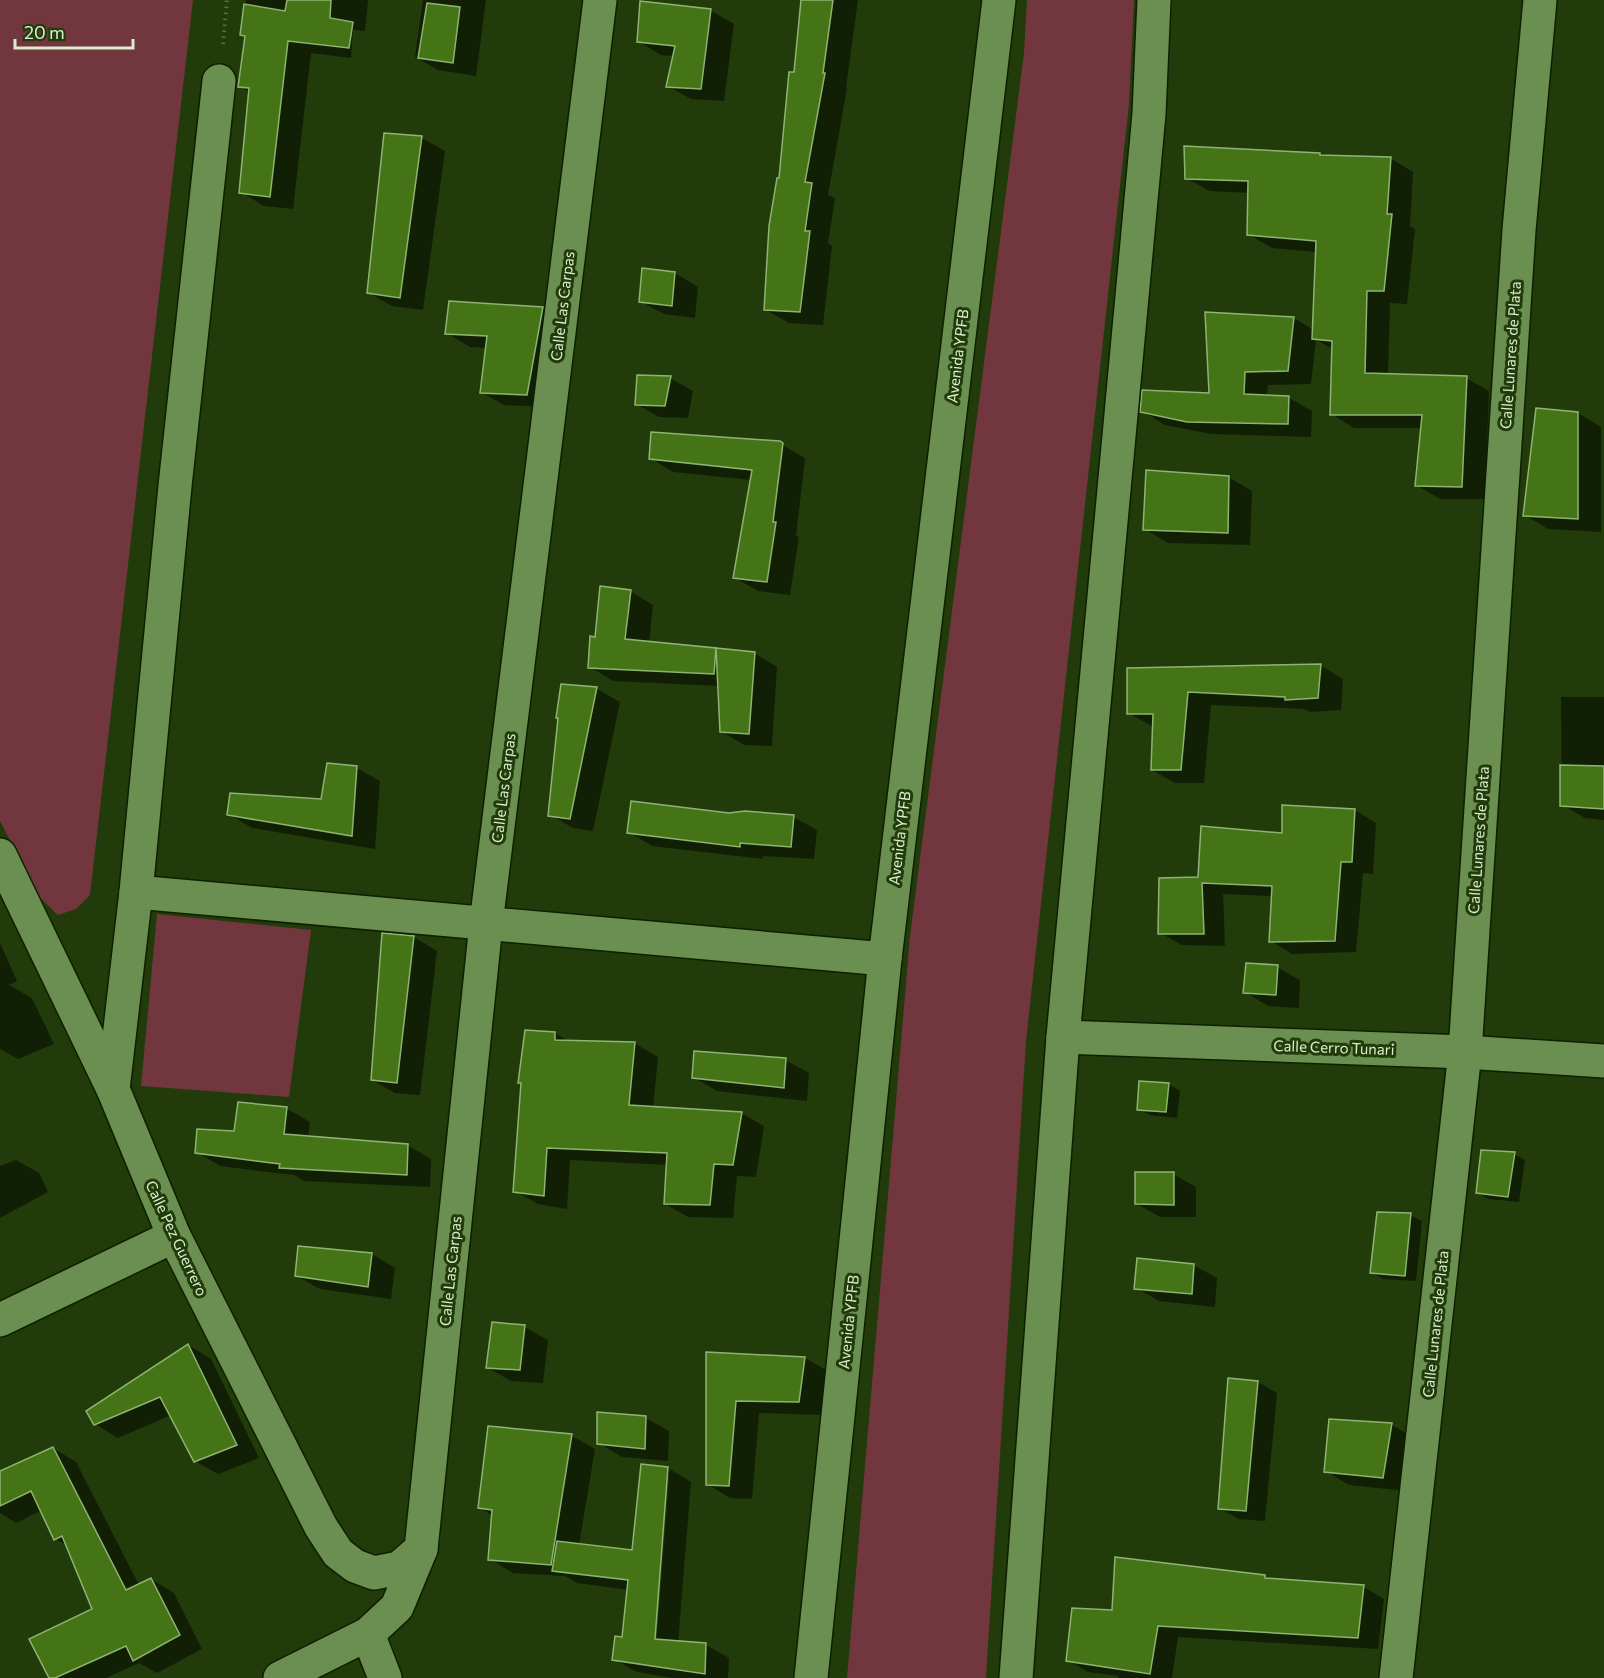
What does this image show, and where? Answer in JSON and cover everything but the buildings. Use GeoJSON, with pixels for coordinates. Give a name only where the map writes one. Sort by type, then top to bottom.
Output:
{"type":"FeatureCollection","features":[{"type":"Feature","properties":{"kind":"street","name":"Calle Las Carpas"},"geometry":{"type":"LineString","coordinates":[[280,1678],[368,1634],[397,1607],[410,1559],[600,0]]}},
{"type":"Feature","properties":{"kind":"street","name":"Avenida YPFB"},"geometry":{"type":"LineString","coordinates":[[811,1678],[885,958],[999,0]]}},
{"type":"Feature","properties":{"kind":"street"},"geometry":{"type":"LineString","coordinates":[[1016,1678],[1063,1037],[1149,114],[1154,0]]}},
{"type":"Feature","properties":{"kind":"street","name":"Calle Lunares de Plata"},"geometry":{"type":"LineString","coordinates":[[1396,1678],[1465,1052],[1519,230],[1540,0]]}},
{"type":"Feature","properties":{"kind":"street"},"geometry":{"type":"LineString","coordinates":[[112,1089],[136,891],[175,486],[219,81]]}},
{"type":"Feature","properties":{"kind":"street","name":"Calle Pez Guerrero"},"geometry":{"type":"LineString","coordinates":[[0,855],[112,1089],[174,1236],[321,1527],[338,1553],[356,1566],[374,1573],[410,1559]]}},
{"type":"Feature","properties":{"kind":"street"},"geometry":{"type":"LineString","coordinates":[[136,891],[885,958]]}},
{"type":"Feature","properties":{"kind":"street","name":"Calle Cerro Tunari"},"geometry":{"type":"LineString","coordinates":[[1063,1037],[1465,1052],[1604,1061]]}},
{"type":"Feature","properties":{"kind":"street"},"geometry":{"type":"LineString","coordinates":[[0,1320],[174,1236]]}},
{"type":"Feature","properties":{"kind":"street"},"geometry":{"type":"LineString","coordinates":[[368,1634],[385,1678]]}},
{"type":"Feature","properties":{"kind":"path"},"geometry":{"type":"LineString","coordinates":[[219,81],[228,0]]}},
{"type":"Feature","properties":{"kind":"shaded area"},"geometry":{"type":"Polygon","coordinates":[[[0,0],[193,0],[90,895],[76,909],[58,915],[40,898],[0,821],[0,0]]]}},
{"type":"Feature","properties":{"kind":"shaded area"},"geometry":{"type":"Polygon","coordinates":[[[1027,0],[1134,0],[1129,104],[1026,1041],[986,1678],[847,1678],[910,936],[1024,53],[1027,0]]]}},
{"type":"Feature","properties":{"kind":"shaded area"},"geometry":{"type":"Polygon","coordinates":[[[157,914],[311,930],[289,1097],[141,1086],[157,914]]]}}]}
